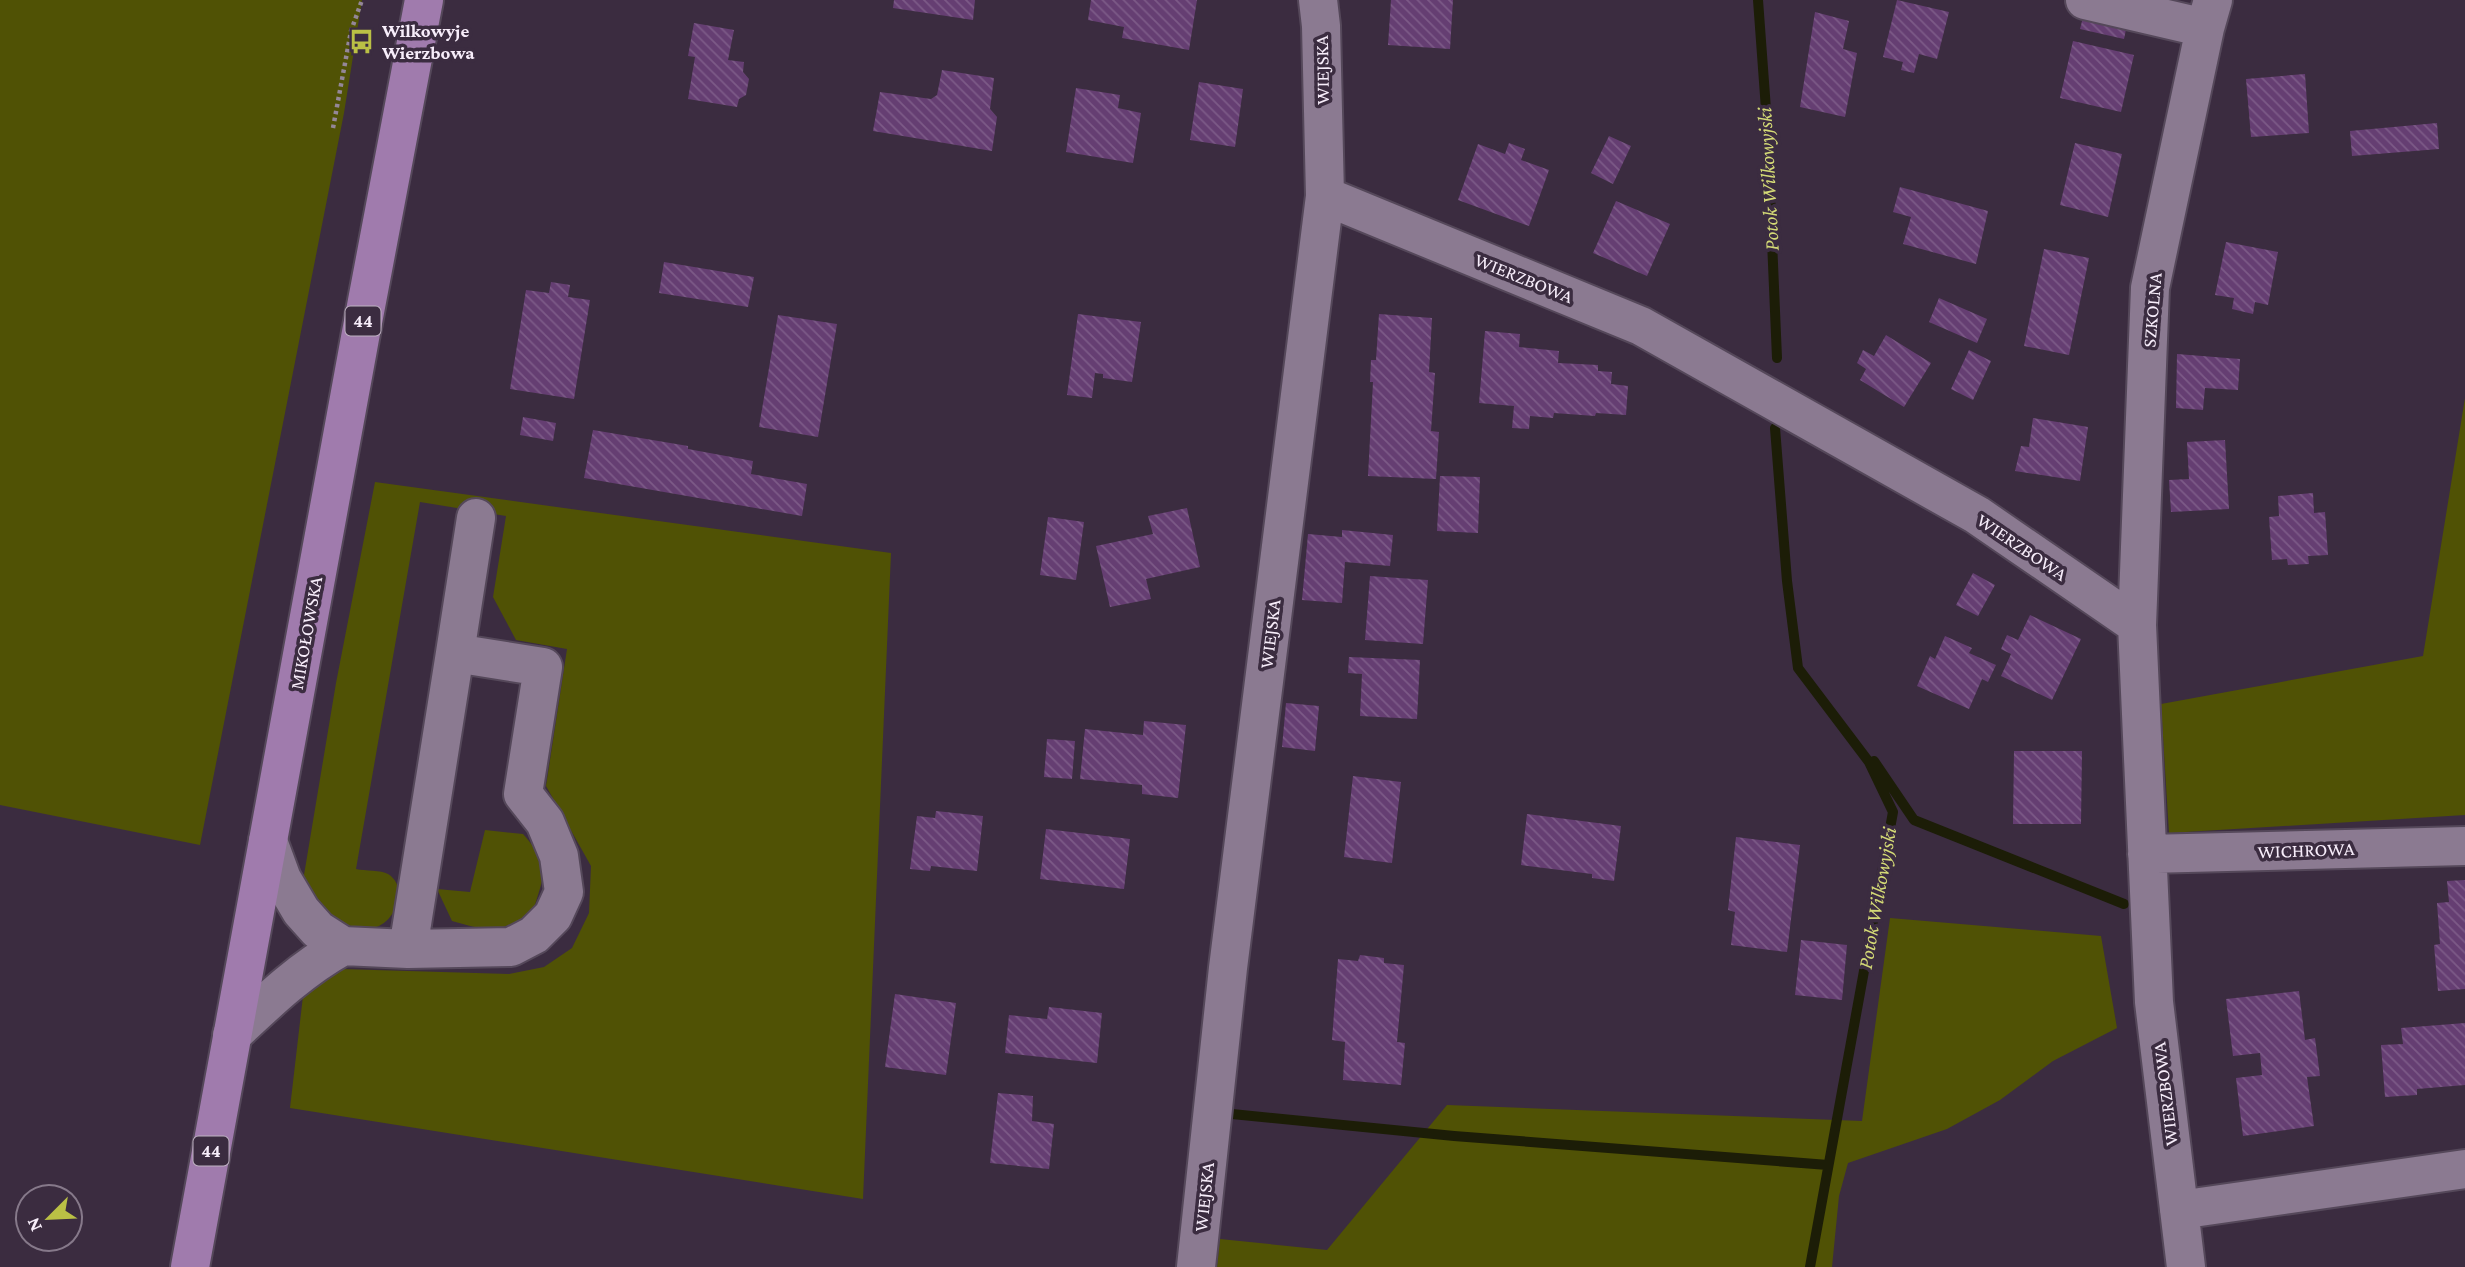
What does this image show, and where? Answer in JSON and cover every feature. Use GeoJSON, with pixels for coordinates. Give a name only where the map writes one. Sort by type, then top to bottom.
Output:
{"type":"FeatureCollection","features":[{"type":"Feature","properties":{"kind":"main road","name":"MIKOŁOWSKA"},"geometry":{"type":"LineString","coordinates":[[190,1267],[424,0]]}},
{"type":"Feature","properties":{"kind":"street","name":"WIEJSKA"},"geometry":{"type":"LineString","coordinates":[[1198,1253],[1228,968],[1325,195],[1318,0]]}},
{"type":"Feature","properties":{"kind":"street"},"geometry":{"type":"LineString","coordinates":[[2085,0],[2209,14]]}},
{"type":"Feature","properties":{"kind":"street","name":"SZKOLNA"},"geometry":{"type":"LineString","coordinates":[[2137,625],[2150,288],[2209,14]]}},
{"type":"Feature","properties":{"kind":"street","name":"WIERZBOWA"},"geometry":{"type":"LineString","coordinates":[[1325,195],[1641,326],[1977,515],[2137,625],[2154,1002],[2186,1267]]}},
{"type":"Feature","properties":{"kind":"street"},"geometry":{"type":"LineString","coordinates":[[408,949],[476,518]]}},
{"type":"Feature","properties":{"kind":"street"},"geometry":{"type":"LineString","coordinates":[[268,841],[282,879],[300,911],[318,930],[343,946],[408,949],[511,947],[534,935],[552,916],[564,892],[559,856],[545,822],[523,794],[543,667],[455,653]]}},
{"type":"Feature","properties":{"kind":"street","name":"WICHROWA"},"geometry":{"type":"LineString","coordinates":[[2147,854],[2465,846]]}},
{"type":"Feature","properties":{"kind":"street"},"geometry":{"type":"LineString","coordinates":[[232,1035],[289,982],[343,946]]}},
{"type":"Feature","properties":{"kind":"street"},"geometry":{"type":"LineString","coordinates":[[2179,1210],[2465,1169]]}},
{"type":"Feature","properties":{"kind":"path"},"geometry":{"type":"LineString","coordinates":[[334,128],[351,31],[362,0]]}},
{"type":"Feature","properties":{"kind":"shaded area"},"geometry":{"type":"Polygon","coordinates":[[[0,0],[362,0],[344,113],[200,845],[0,805],[0,0]]]}},
{"type":"Feature","properties":{"kind":"shaded area"},"geometry":{"type":"Polygon","coordinates":[[[2465,398],[2465,815],[2169,833],[2161,704],[2423,656],[2465,398]]]}},
{"type":"Feature","properties":{"kind":"shaded area"},"geometry":{"type":"Polygon","coordinates":[[[375,482],[891,553],[863,1199],[290,1108],[303,996],[341,969],[509,974],[544,967],[572,948],[589,913],[591,866],[546,786],[567,649],[516,640],[493,597],[506,516],[420,502],[356,869],[388,874],[395,880],[399,897],[392,914],[379,926],[355,927],[328,920],[303,881],[336,683],[375,482]]]}},
{"type":"Feature","properties":{"kind":"shaded area"},"geometry":{"type":"Polygon","coordinates":[[[485,830],[523,834],[538,855],[543,871],[533,912],[511,924],[494,929],[452,921],[437,889],[470,892],[485,830]]]}},
{"type":"Feature","properties":{"kind":"shaded area"},"geometry":{"type":"Polygon","coordinates":[[[1890,918],[2101,936],[2117,1028],[2053,1061],[2000,1100],[1947,1129],[1848,1163],[1839,1196],[1832,1267],[1217,1267],[1220,1239],[1327,1250],[1447,1105],[1862,1121],[1890,918]]]}},
{"type":"Feature","properties":{"kind":"building"},"geometry":{"type":"Polygon","coordinates":[[[894,0],[975,0],[973,20],[893,8],[894,0]]]}},
{"type":"Feature","properties":{"kind":"building"},"geometry":{"type":"Polygon","coordinates":[[[1091,0],[1197,0],[1189,50],[1122,38],[1124,27],[1088,20],[1091,0]]]}},
{"type":"Feature","properties":{"kind":"building"},"geometry":{"type":"Polygon","coordinates":[[[1391,0],[1453,0],[1450,49],[1388,45],[1391,0]]]}},
{"type":"Feature","properties":{"kind":"building"},"geometry":{"type":"Polygon","coordinates":[[[1897,0],[1949,12],[1937,59],[1919,54],[1914,73],[1901,70],[1903,62],[1883,57],[1897,0]]]}},
{"type":"Feature","properties":{"kind":"building"},"geometry":{"type":"Polygon","coordinates":[[[2085,10],[2128,20],[2124,39],[2080,29],[2085,10]]]}},
{"type":"Feature","properties":{"kind":"building"},"geometry":{"type":"Polygon","coordinates":[[[1815,12],[1849,21],[1843,49],[1857,53],[1845,117],[1800,107],[1815,12]]]}},
{"type":"Feature","properties":{"kind":"building"},"geometry":{"type":"Polygon","coordinates":[[[694,23],[734,30],[728,60],[744,62],[743,72],[749,79],[746,95],[739,99],[737,107],[688,99],[695,57],[688,56],[694,23]]]}},
{"type":"Feature","properties":{"kind":"building"},"geometry":{"type":"Polygon","coordinates":[[[2073,41],[2134,55],[2121,112],[2060,98],[2073,41]]]}},
{"type":"Feature","properties":{"kind":"building"},"geometry":{"type":"Polygon","coordinates":[[[942,70],[994,78],[990,109],[997,117],[992,151],[873,131],[880,92],[931,99],[937,95],[942,70]]]}},
{"type":"Feature","properties":{"kind":"building"},"geometry":{"type":"Polygon","coordinates":[[[2305,74],[2309,133],[2251,137],[2246,79],[2305,74]]]}},
{"type":"Feature","properties":{"kind":"building"},"geometry":{"type":"Polygon","coordinates":[[[1199,82],[1243,89],[1235,147],[1190,140],[1199,82]]]}},
{"type":"Feature","properties":{"kind":"building"},"geometry":{"type":"Polygon","coordinates":[[[1076,88],[1120,95],[1118,108],[1141,113],[1133,163],[1066,152],[1076,88]]]}},
{"type":"Feature","properties":{"kind":"building"},"geometry":{"type":"Polygon","coordinates":[[[2437,123],[2439,149],[2352,156],[2350,131],[2437,123]]]}},
{"type":"Feature","properties":{"kind":"building"},"geometry":{"type":"Polygon","coordinates":[[[1609,136],[1631,146],[1613,184],[1591,173],[1609,136]]]}},
{"type":"Feature","properties":{"kind":"building"},"geometry":{"type":"Polygon","coordinates":[[[1509,143],[1525,149],[1521,160],[1549,170],[1529,226],[1458,200],[1478,144],[1505,154],[1509,143]]]}},
{"type":"Feature","properties":{"kind":"building"},"geometry":{"type":"Polygon","coordinates":[[[2075,143],[2122,154],[2108,217],[2060,205],[2075,143]]]}},
{"type":"Feature","properties":{"kind":"building"},"geometry":{"type":"Polygon","coordinates":[[[1900,187],[1988,211],[1976,264],[1903,244],[1911,217],[1893,212],[1900,187]]]}},
{"type":"Feature","properties":{"kind":"building"},"geometry":{"type":"Polygon","coordinates":[[[1616,201],[1670,224],[1647,276],[1593,253],[1616,201]]]}},
{"type":"Feature","properties":{"kind":"building"},"geometry":{"type":"Polygon","coordinates":[[[2226,242],[2278,252],[2268,305],[2255,302],[2253,314],[2232,309],[2234,298],[2215,295],[2226,242]]]}},
{"type":"Feature","properties":{"kind":"building"},"geometry":{"type":"Polygon","coordinates":[[[2044,249],[2089,258],[2069,355],[2024,346],[2044,249]]]}},
{"type":"Feature","properties":{"kind":"building"},"geometry":{"type":"Polygon","coordinates":[[[664,262],[754,277],[748,307],[659,293],[664,262]]]}},
{"type":"Feature","properties":{"kind":"building"},"geometry":{"type":"Polygon","coordinates":[[[551,282],[570,285],[568,297],[590,300],[574,399],[510,389],[526,290],[549,293],[551,282]]]}},
{"type":"Feature","properties":{"kind":"building"},"geometry":{"type":"Polygon","coordinates":[[[1939,298],[1987,319],[1977,343],[1929,322],[1939,298]]]}},
{"type":"Feature","properties":{"kind":"building"},"geometry":{"type":"Polygon","coordinates":[[[1078,314],[1141,322],[1132,382],[1103,378],[1103,374],[1095,373],[1092,398],[1067,395],[1078,314]]]}},
{"type":"Feature","properties":{"kind":"building"},"geometry":{"type":"Polygon","coordinates":[[[1379,314],[1432,318],[1429,372],[1435,373],[1431,431],[1439,432],[1436,479],[1368,476],[1373,382],[1370,382],[1371,360],[1376,360],[1379,314]]]}},
{"type":"Feature","properties":{"kind":"building"},"geometry":{"type":"Polygon","coordinates":[[[778,315],[837,324],[818,437],[759,427],[778,315]]]}},
{"type":"Feature","properties":{"kind":"building"},"geometry":{"type":"Polygon","coordinates":[[[1485,331],[1520,334],[1519,347],[1559,351],[1558,363],[1598,365],[1598,371],[1612,372],[1611,384],[1628,386],[1626,415],[1554,413],[1553,418],[1530,416],[1529,429],[1512,428],[1514,406],[1479,403],[1485,331]]]}},
{"type":"Feature","properties":{"kind":"building"},"geometry":{"type":"Polygon","coordinates":[[[1886,335],[1931,363],[1904,407],[1860,380],[1866,369],[1857,363],[1863,350],[1874,356],[1886,335]]]}},
{"type":"Feature","properties":{"kind":"building"},"geometry":{"type":"Polygon","coordinates":[[[1969,350],[1991,361],[1973,400],[1951,389],[1969,350]]]}},
{"type":"Feature","properties":{"kind":"building"},"geometry":{"type":"Polygon","coordinates":[[[2177,354],[2240,359],[2238,390],[2205,388],[2203,410],[2176,408],[2177,354]]]}},
{"type":"Feature","properties":{"kind":"building"},"geometry":{"type":"Polygon","coordinates":[[[523,417],[556,423],[553,441],[520,435],[523,417]]]}},
{"type":"Feature","properties":{"kind":"building"},"geometry":{"type":"Polygon","coordinates":[[[2033,418],[2088,427],[2080,481],[2015,471],[2021,446],[2029,447],[2033,418]]]}},
{"type":"Feature","properties":{"kind":"building"},"geometry":{"type":"Polygon","coordinates":[[[593,430],[688,446],[688,449],[753,461],[751,474],[807,484],[802,516],[584,478],[593,430]]]}},
{"type":"Feature","properties":{"kind":"building"},"geometry":{"type":"Polygon","coordinates":[[[2225,440],[2229,509],[2171,512],[2169,480],[2189,479],[2187,442],[2225,440]]]}},
{"type":"Feature","properties":{"kind":"building"},"geometry":{"type":"Polygon","coordinates":[[[1440,476],[1480,477],[1478,533],[1437,531],[1440,476]]]}},
{"type":"Feature","properties":{"kind":"building"},"geometry":{"type":"Polygon","coordinates":[[[2313,493],[2314,513],[2325,512],[2328,555],[2308,556],[2309,564],[2288,565],[2287,559],[2272,560],[2269,517],[2279,516],[2278,496],[2313,493]]]}},
{"type":"Feature","properties":{"kind":"building"},"geometry":{"type":"Polygon","coordinates":[[[1187,508],[1200,567],[1146,579],[1151,599],[1110,607],[1096,546],[1153,534],[1148,516],[1187,508]]]}},
{"type":"Feature","properties":{"kind":"building"},"geometry":{"type":"Polygon","coordinates":[[[1048,517],[1084,522],[1076,580],[1040,575],[1048,517]]]}},
{"type":"Feature","properties":{"kind":"building"},"geometry":{"type":"Polygon","coordinates":[[[1342,530],[1393,535],[1390,566],[1345,562],[1342,603],[1302,600],[1308,534],[1342,537],[1342,530]]]}},
{"type":"Feature","properties":{"kind":"building"},"geometry":{"type":"Polygon","coordinates":[[[1973,573],[1995,585],[1978,616],[1956,605],[1973,573]]]}},
{"type":"Feature","properties":{"kind":"building"},"geometry":{"type":"Polygon","coordinates":[[[1370,576],[1428,580],[1423,644],[1365,640],[1370,576]]]}},
{"type":"Feature","properties":{"kind":"building"},"geometry":{"type":"Polygon","coordinates":[[[2030,615],[2081,639],[2052,700],[2001,676],[2011,654],[2001,649],[2007,635],[2018,640],[2030,615]]]}},
{"type":"Feature","properties":{"kind":"building"},"geometry":{"type":"Polygon","coordinates":[[[1945,636],[1972,648],[1969,653],[1996,665],[1988,682],[1982,679],[1969,709],[1917,686],[1930,656],[1935,659],[1945,636]]]}},
{"type":"Feature","properties":{"kind":"building"},"geometry":{"type":"Polygon","coordinates":[[[1349,657],[1420,660],[1417,719],[1360,716],[1362,674],[1348,673],[1349,657]]]}},
{"type":"Feature","properties":{"kind":"building"},"geometry":{"type":"Polygon","coordinates":[[[1286,703],[1319,706],[1315,751],[1282,747],[1286,703]]]}},
{"type":"Feature","properties":{"kind":"building"},"geometry":{"type":"Polygon","coordinates":[[[1144,721],[1186,725],[1178,798],[1142,794],[1142,785],[1080,779],[1085,729],[1143,735],[1144,721]]]}},
{"type":"Feature","properties":{"kind":"building"},"geometry":{"type":"Polygon","coordinates":[[[1047,739],[1075,741],[1072,779],[1044,777],[1047,739]]]}},
{"type":"Feature","properties":{"kind":"building"},"geometry":{"type":"Polygon","coordinates":[[[2014,751],[2082,751],[2081,824],[2013,824],[2014,751]]]}},
{"type":"Feature","properties":{"kind":"building"},"geometry":{"type":"Polygon","coordinates":[[[1353,776],[1401,782],[1392,863],[1344,857],[1353,776]]]}},
{"type":"Feature","properties":{"kind":"building"},"geometry":{"type":"Polygon","coordinates":[[[936,811],[983,816],[977,871],[931,866],[930,871],[910,869],[917,816],[935,818],[936,811]]]}},
{"type":"Feature","properties":{"kind":"building"},"geometry":{"type":"Polygon","coordinates":[[[1527,814],[1621,826],[1614,881],[1592,878],[1592,874],[1521,865],[1527,814]]]}},
{"type":"Feature","properties":{"kind":"building"},"geometry":{"type":"Polygon","coordinates":[[[1046,829],[1130,839],[1124,889],[1040,879],[1046,829]]]}},
{"type":"Feature","properties":{"kind":"building"},"geometry":{"type":"Polygon","coordinates":[[[1736,837],[1800,845],[1787,952],[1731,945],[1735,912],[1728,910],[1736,837]]]}},
{"type":"Feature","properties":{"kind":"building"},"geometry":{"type":"Polygon","coordinates":[[[2465,880],[2465,989],[2438,991],[2434,945],[2440,944],[2437,903],[2449,902],[2447,881],[2465,880]]]}},
{"type":"Feature","properties":{"kind":"building"},"geometry":{"type":"Polygon","coordinates":[[[1801,940],[1847,945],[1842,1000],[1795,995],[1801,940]]]}},
{"type":"Feature","properties":{"kind":"building"},"geometry":{"type":"Polygon","coordinates":[[[1360,955],[1384,958],[1384,963],[1404,965],[1397,1042],[1405,1043],[1401,1085],[1343,1080],[1345,1042],[1332,1040],[1338,959],[1358,961],[1360,955]]]}},
{"type":"Feature","properties":{"kind":"building"},"geometry":{"type":"Polygon","coordinates":[[[2299,991],[2305,1040],[2315,1038],[2320,1076],[2307,1077],[2314,1126],[2243,1136],[2236,1078],[2262,1075],[2260,1053],[2233,1056],[2226,999],[2299,991]]]}},
{"type":"Feature","properties":{"kind":"building"},"geometry":{"type":"Polygon","coordinates":[[[895,994],[956,1003],[946,1075],[885,1067],[895,994]]]}},
{"type":"Feature","properties":{"kind":"building"},"geometry":{"type":"Polygon","coordinates":[[[1049,1007],[1102,1013],[1097,1063],[1005,1053],[1009,1015],[1047,1019],[1049,1007]]]}},
{"type":"Feature","properties":{"kind":"building"},"geometry":{"type":"Polygon","coordinates":[[[2465,1023],[2465,1085],[2417,1089],[2417,1095],[2385,1097],[2381,1045],[2403,1044],[2401,1028],[2465,1023]]]}},
{"type":"Feature","properties":{"kind":"building"},"geometry":{"type":"Polygon","coordinates":[[[998,1093],[1033,1096],[1032,1121],[1054,1124],[1049,1169],[990,1163],[998,1093]]]}},
{"type":"Feature","properties":{"kind":"waterway","name":"Potok Wilkowyjski"},"geometry":{"type":"LineString","coordinates":[[1758,0],[1767,123],[1777,358]]}},
{"type":"Feature","properties":{"kind":"waterway","name":"Potok Wilkowyjski"},"geometry":{"type":"LineString","coordinates":[[1775,428],[1787,581],[1798,668],[1869,762],[1893,812],[1810,1267]]}},
{"type":"Feature","properties":{"kind":"waterway"},"geometry":{"type":"LineString","coordinates":[[1874,761],[1914,820],[2124,904]]}},
{"type":"Feature","properties":{"kind":"waterway"},"geometry":{"type":"LineString","coordinates":[[1232,1114],[1454,1136],[1828,1165]]}},
{"type":"Feature","properties":{"kind":"place","name":"Wilkowyje Wierzbowa"},"geometry":{"type":"Point","coordinates":[362,41]}}]}
